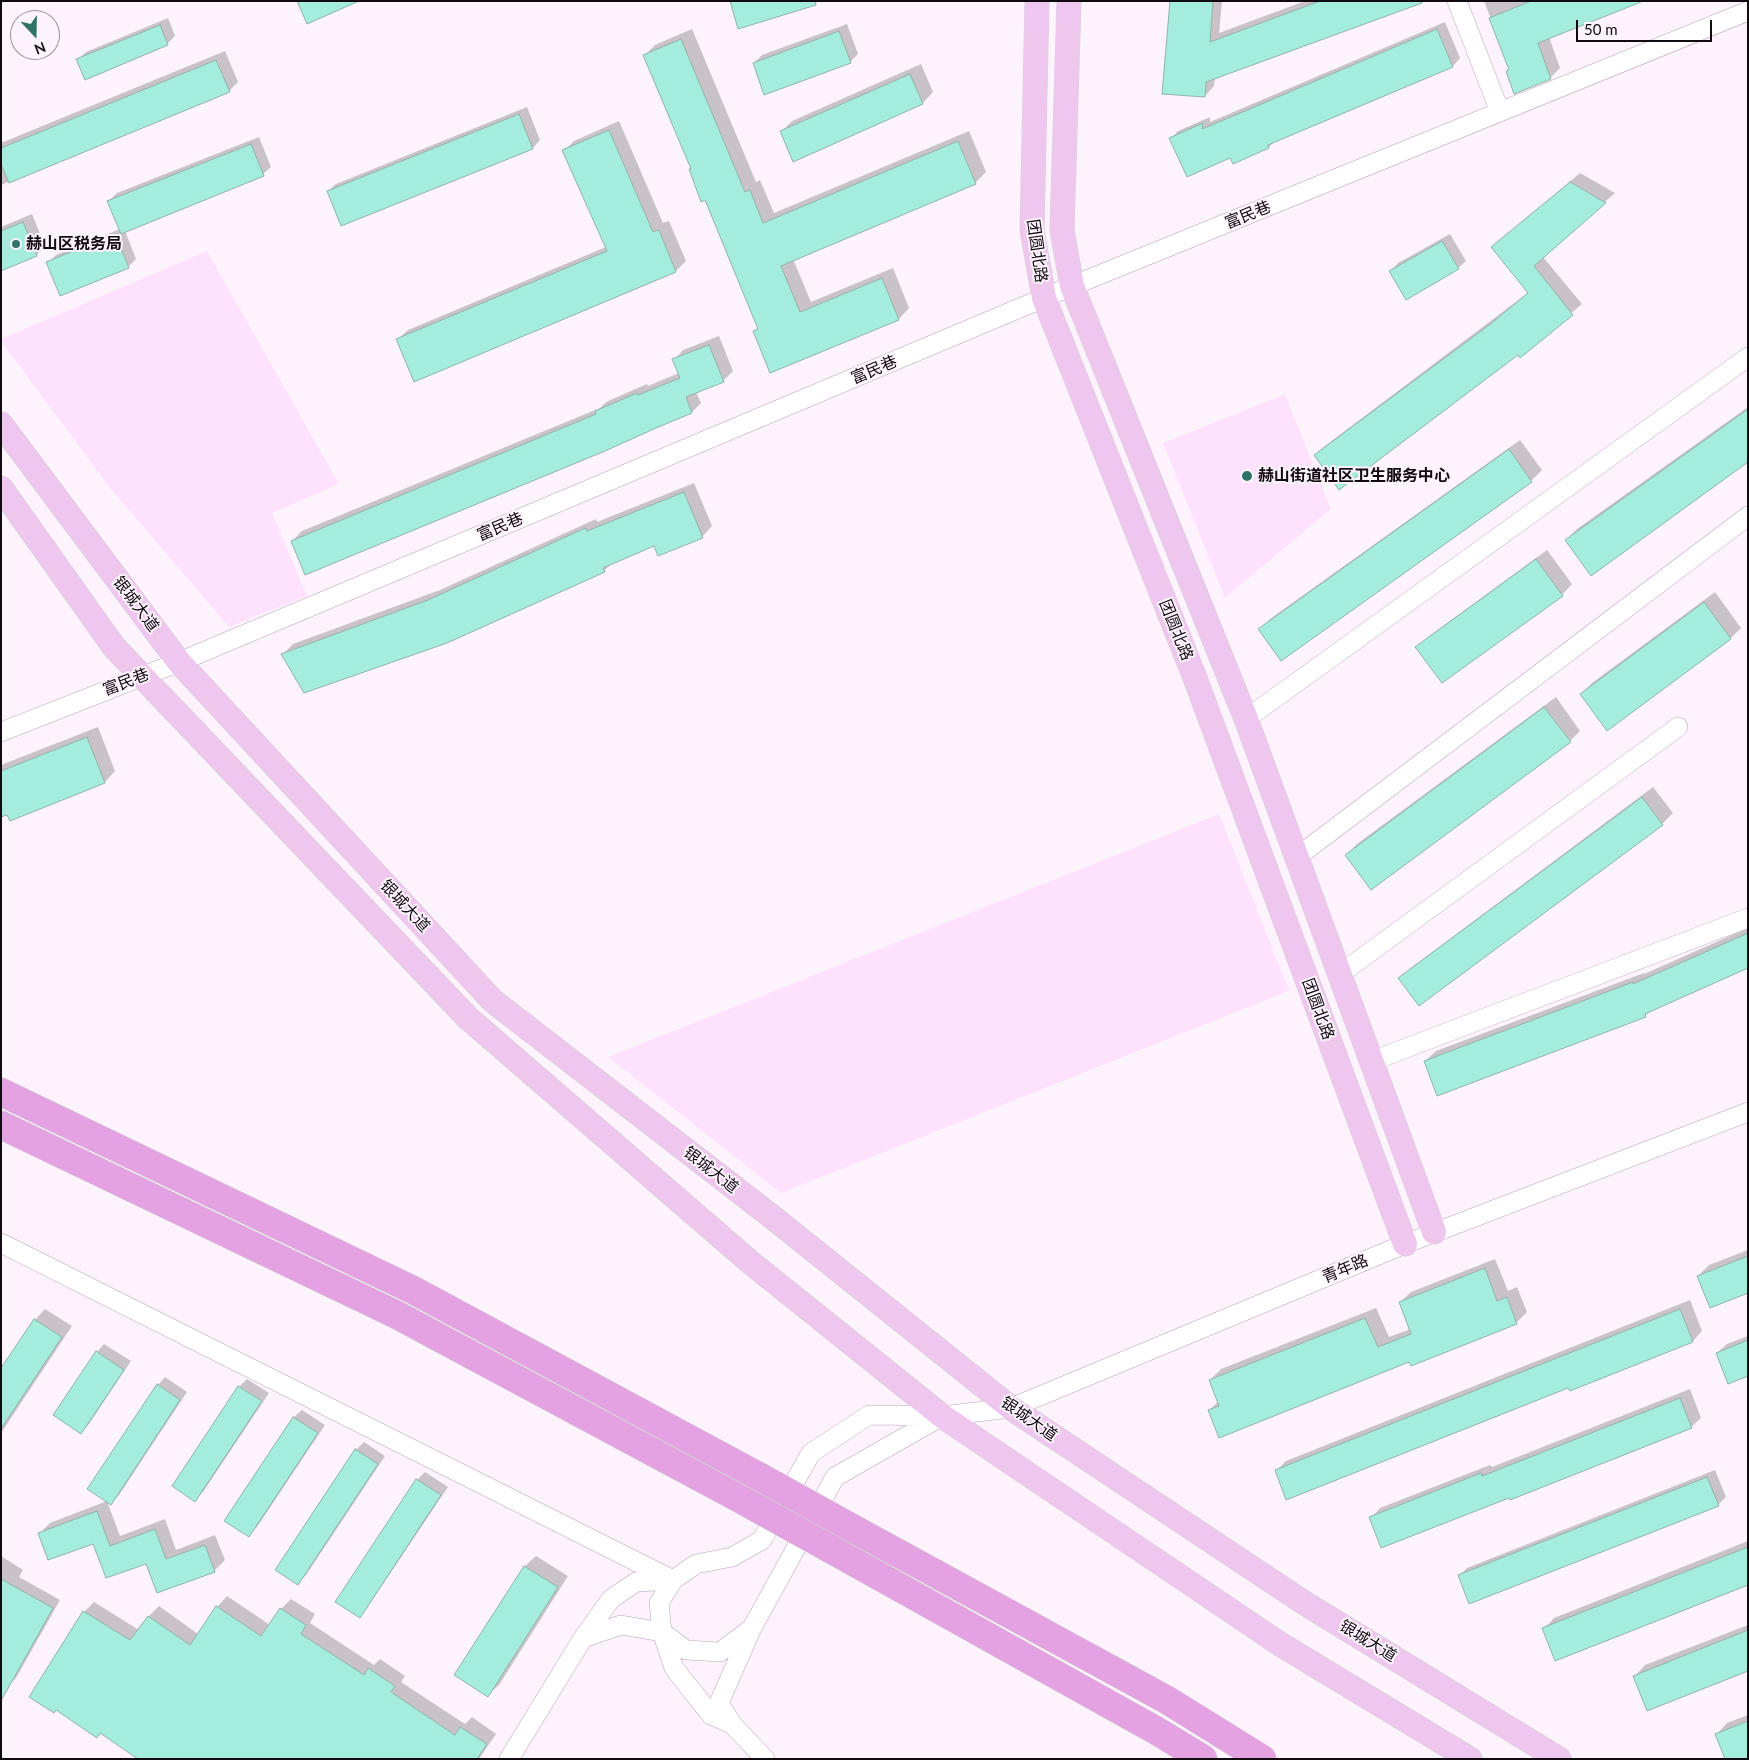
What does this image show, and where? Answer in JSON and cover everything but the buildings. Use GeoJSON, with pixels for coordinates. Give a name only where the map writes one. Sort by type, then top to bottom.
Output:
{"type":"FeatureCollection","features":[{"type":"Feature","properties":{"kind":"highway"},"geometry":{"type":"LineString","coordinates":[[1,1092],[413,1290],[1167,1700],[1262,1759]]}},
{"type":"Feature","properties":{"kind":"highway"},"geometry":{"type":"LineString","coordinates":[[1,1125],[397,1315],[744,1501],[1158,1731],[1203,1759]]}},
{"type":"Feature","properties":{"kind":"main road","name":"团圆北路"},"geometry":{"type":"LineString","coordinates":[[1037,1],[1032,230],[1044,298],[1195,678],[1405,1244]]}},
{"type":"Feature","properties":{"kind":"main road","name":"团圆北路"},"geometry":{"type":"LineString","coordinates":[[1069,1],[1062,230],[1072,286],[1246,720],[1434,1232]]}},
{"type":"Feature","properties":{"kind":"main road","name":"银城大道"},"geometry":{"type":"LineString","coordinates":[[1,424],[179,662],[493,1001],[771,1216],[1011,1408],[1306,1604],[1559,1759]]}},
{"type":"Feature","properties":{"kind":"main road","name":"银城大道"},"geometry":{"type":"LineString","coordinates":[[1,488],[114,647],[468,1018],[750,1262],[942,1416],[1280,1644],[1470,1759]]}},
{"type":"Feature","properties":{"kind":"street"},"geometry":{"type":"LineString","coordinates":[[1457,1],[1500,112]]}},
{"type":"Feature","properties":{"kind":"street","name":"富民巷"},"geometry":{"type":"LineString","coordinates":[[1,732],[179,662],[1072,286],[1748,11]]}},
{"type":"Feature","properties":{"kind":"street"},"geometry":{"type":"LineString","coordinates":[[1246,720],[1748,357]]}},
{"type":"Feature","properties":{"kind":"street"},"geometry":{"type":"LineString","coordinates":[[1297,857],[1748,516]]}},
{"type":"Feature","properties":{"kind":"street"},"geometry":{"type":"LineString","coordinates":[[1340,974],[1678,727]]}},
{"type":"Feature","properties":{"kind":"street"},"geometry":{"type":"LineString","coordinates":[[1372,1061],[1748,918]]}},
{"type":"Feature","properties":{"kind":"street","name":"青年路"},"geometry":{"type":"LineString","coordinates":[[673,1580],[696,1564],[732,1557],[762,1540],[811,1454],[869,1415],[942,1416],[1011,1408],[1434,1232],[1748,1112]]}},
{"type":"Feature","properties":{"kind":"street"},"geometry":{"type":"LineString","coordinates":[[1,1243],[673,1580]]}},
{"type":"Feature","properties":{"kind":"street"},"geometry":{"type":"LineString","coordinates":[[766,1759],[732,1724],[719,1703],[752,1628],[835,1477],[942,1416]]}},
{"type":"Feature","properties":{"kind":"street"},"geometry":{"type":"LineString","coordinates":[[673,1580],[659,1602],[662,1632],[674,1668],[711,1715],[732,1724]]}},
{"type":"Feature","properties":{"kind":"street"},"geometry":{"type":"LineString","coordinates":[[509,1759],[583,1638],[612,1599],[636,1582],[673,1580]]}},
{"type":"Feature","properties":{"kind":"street"},"geometry":{"type":"LineString","coordinates":[[583,1638],[621,1625],[662,1632],[686,1650],[720,1652],[752,1628]]}},
{"type":"Feature","properties":{"kind":"shaded area"},"geometry":{"type":"Polygon","coordinates":[[[207,251],[339,484],[272,513],[307,596],[229,627],[110,488],[1,341],[1,339],[207,251]]]}},
{"type":"Feature","properties":{"kind":"shaded area","name":"赫山街道社区卫生服务中心"},"geometry":{"type":"Polygon","coordinates":[[[1285,394],[1331,509],[1225,598],[1163,443],[1285,394]]]}},
{"type":"Feature","properties":{"kind":"shaded area"},"geometry":{"type":"Polygon","coordinates":[[[1219,814],[1289,991],[781,1193],[608,1057],[1219,814]]]}},
{"type":"Feature","properties":{"kind":"place","name":"赫山区税务局"},"geometry":{"type":"Point","coordinates":[16,244]}},
{"type":"Feature","properties":{"kind":"place","name":"赫山街道社区卫生服务中心"},"geometry":{"type":"Point","coordinates":[1247,476]}}]}
